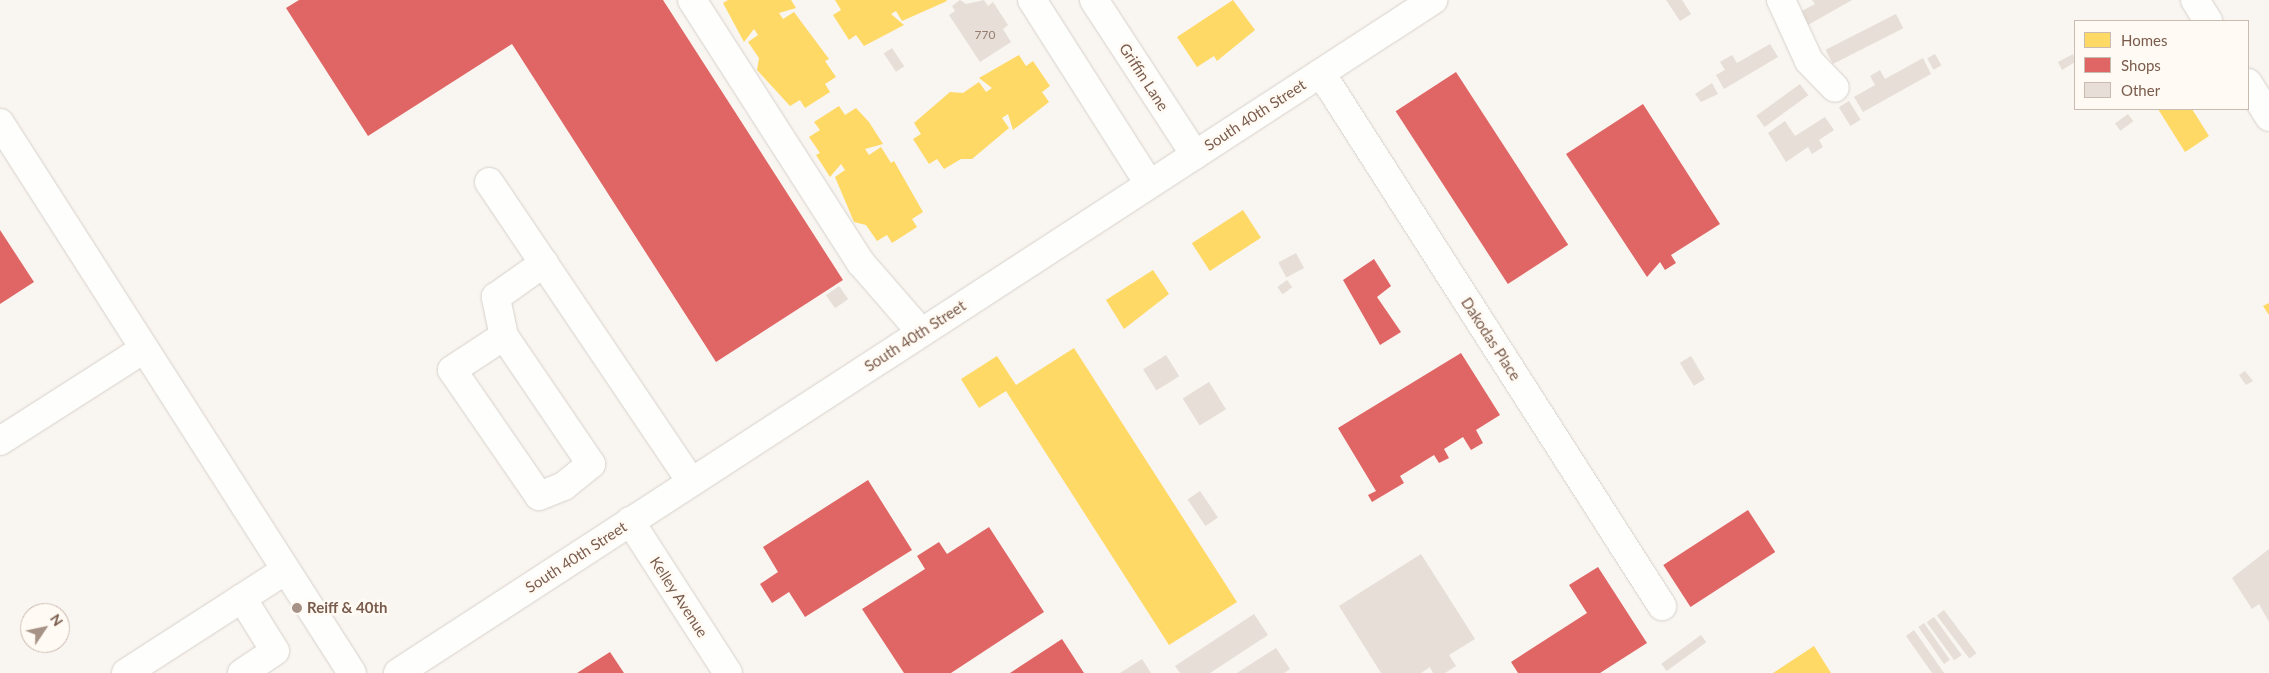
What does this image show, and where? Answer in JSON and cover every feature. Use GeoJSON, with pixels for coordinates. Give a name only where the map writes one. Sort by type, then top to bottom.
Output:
{"type":"FeatureCollection","features":[{"type":"Feature","properties":{"kind":"street"},"geometry":{"type":"LineString","coordinates":[[692,0],[861,263],[921,332]]}},
{"type":"Feature","properties":{"kind":"street"},"geometry":{"type":"LineString","coordinates":[[1032,0],[1150,184]]}},
{"type":"Feature","properties":{"kind":"street","name":"Griffin Lane"},"geometry":{"type":"LineString","coordinates":[[1094,0],[1194,155]]}},
{"type":"Feature","properties":{"kind":"street","name":"South 40th Street"},"geometry":{"type":"LineString","coordinates":[[398,673],[1433,0]]}},
{"type":"Feature","properties":{"kind":"street"},"geometry":{"type":"LineString","coordinates":[[1781,0],[1809,61],[1835,88]]}},
{"type":"Feature","properties":{"kind":"street"},"geometry":{"type":"LineString","coordinates":[[2195,0],[2207,20]]}},
{"type":"Feature","properties":{"kind":"street","name":"Dakodas Place"},"geometry":{"type":"LineString","coordinates":[[1321,73],[1662,606]]}},
{"type":"Feature","properties":{"kind":"street"},"geometry":{"type":"LineString","coordinates":[[2249,86],[2269,117]]}},
{"type":"Feature","properties":{"kind":"street"},"geometry":{"type":"LineString","coordinates":[[0,123],[352,673]]}},
{"type":"Feature","properties":{"kind":"street"},"geometry":{"type":"LineString","coordinates":[[490,182],[691,482]]}},
{"type":"Feature","properties":{"kind":"street"},"geometry":{"type":"LineString","coordinates":[[504,336],[452,370],[540,496],[564,486],[591,464],[504,336],[496,296],[544,263]]}},
{"type":"Feature","properties":{"kind":"street"},"geometry":{"type":"LineString","coordinates":[[0,441],[144,349]]}},
{"type":"Feature","properties":{"kind":"street","name":"Kelley Avenue"},"geometry":{"type":"LineString","coordinates":[[630,521],[728,673]]}},
{"type":"Feature","properties":{"kind":"street"},"geometry":{"type":"LineString","coordinates":[[126,673],[286,570]]}},
{"type":"Feature","properties":{"kind":"street"},"geometry":{"type":"LineString","coordinates":[[242,598],[275,651],[242,673]]}},
{"type":"Feature","properties":{"kind":"building: Homes"},"geometry":{"type":"Polygon","coordinates":[[[728,0],[791,0],[796,8],[779,13],[783,19],[794,12],[829,59],[825,61],[836,77],[825,84],[830,92],[805,108],[800,100],[790,106],[757,70],[759,58],[748,42],[758,35],[754,29],[744,42],[723,3],[728,0]]]}},
{"type":"Feature","properties":{"kind":"building: Homes"},"geometry":{"type":"Polygon","coordinates":[[[835,0],[947,1],[902,21],[896,11],[891,14],[904,25],[864,46],[856,35],[849,40],[833,15],[841,10],[835,0]]]}},
{"type":"Feature","properties":{"kind":"building: Homes"},"geometry":{"type":"Polygon","coordinates":[[[1233,0],[1255,30],[1217,61],[1214,56],[1197,67],[1177,37],[1233,0]]]}},
{"type":"Feature","properties":{"kind":"building: Homes"},"geometry":{"type":"Polygon","coordinates":[[[1019,55],[1026,66],[1033,61],[1050,86],[1042,92],[1049,102],[1013,130],[1008,114],[1002,118],[1009,128],[972,159],[961,159],[944,169],[937,159],[929,164],[913,139],[921,134],[914,123],[950,92],[963,93],[979,82],[986,92],[992,88],[979,78],[1019,55]]]}},
{"type":"Feature","properties":{"kind":"building: Homes"},"geometry":{"type":"Polygon","coordinates":[[[839,106],[845,115],[856,108],[869,122],[883,144],[865,149],[869,155],[881,147],[891,163],[894,161],[923,212],[912,219],[917,227],[892,243],[887,235],[877,241],[866,225],[854,222],[835,177],[845,170],[841,164],[830,177],[816,155],[820,153],[809,137],[820,130],[814,122],[839,106]]]}},
{"type":"Feature","properties":{"kind":"building: Homes"},"geometry":{"type":"Polygon","coordinates":[[[2159,110],[2193,110],[2209,136],[2185,152],[2159,110]]]}},
{"type":"Feature","properties":{"kind":"building: Homes"},"geometry":{"type":"Polygon","coordinates":[[[1243,210],[1261,238],[1210,271],[1192,243],[1243,210]]]}},
{"type":"Feature","properties":{"kind":"building: Homes"},"geometry":{"type":"Polygon","coordinates":[[[1153,270],[1169,294],[1124,329],[1106,300],[1153,270]]]}},
{"type":"Feature","properties":{"kind":"building: Homes"},"geometry":{"type":"Polygon","coordinates":[[[2269,303],[2269,315],[2263,306],[2269,303]]]}},
{"type":"Feature","properties":{"kind":"building: Homes"},"geometry":{"type":"Polygon","coordinates":[[[1074,348],[1237,602],[1169,645],[1006,391],[979,408],[961,379],[997,356],[1016,385],[1074,348]]]}},
{"type":"Feature","properties":{"kind":"building: Homes"},"geometry":{"type":"Polygon","coordinates":[[[1814,646],[1831,673],[1773,673],[1814,646]]]}},
{"type":"Feature","properties":{"kind":"building: Shops"},"geometry":{"type":"Polygon","coordinates":[[[299,0],[663,0],[843,280],[716,362],[512,44],[368,136],[286,8],[299,0]]]}},
{"type":"Feature","properties":{"kind":"building: Shops"},"geometry":{"type":"Polygon","coordinates":[[[1456,72],[1568,245],[1508,284],[1396,111],[1456,72]]]}},
{"type":"Feature","properties":{"kind":"building: Shops"},"geometry":{"type":"Polygon","coordinates":[[[1643,104],[1720,224],[1671,255],[1676,263],[1665,270],[1660,262],[1647,277],[1566,154],[1643,104]]]}},
{"type":"Feature","properties":{"kind":"building: Shops"},"geometry":{"type":"Polygon","coordinates":[[[0,230],[34,282],[0,304],[0,230]]]}},
{"type":"Feature","properties":{"kind":"building: Shops"},"geometry":{"type":"Polygon","coordinates":[[[1374,259],[1391,286],[1377,297],[1401,332],[1380,345],[1343,280],[1374,259]]]}},
{"type":"Feature","properties":{"kind":"building: Shops"},"geometry":{"type":"Polygon","coordinates":[[[1461,353],[1500,415],[1476,430],[1483,443],[1471,450],[1463,437],[1444,449],[1449,458],[1439,463],[1434,455],[1400,476],[1404,483],[1372,502],[1368,495],[1376,491],[1338,428],[1461,353]]]}},
{"type":"Feature","properties":{"kind":"building: Shops"},"geometry":{"type":"Polygon","coordinates":[[[868,480],[912,550],[805,617],[789,592],[772,603],[760,584],[778,572],[763,547],[868,480]]]}},
{"type":"Feature","properties":{"kind":"building: Shops"},"geometry":{"type":"Polygon","coordinates":[[[1748,510],[1775,552],[1691,607],[1663,565],[1748,510]]]}},
{"type":"Feature","properties":{"kind":"building: Shops"},"geometry":{"type":"Polygon","coordinates":[[[989,527],[1044,612],[951,673],[904,673],[862,609],[925,569],[917,556],[939,542],[947,554],[989,527]]]}},
{"type":"Feature","properties":{"kind":"building: Shops"},"geometry":{"type":"Polygon","coordinates":[[[1598,567],[1647,643],[1600,673],[1518,673],[1511,662],[1587,613],[1569,585],[1598,567]]]}},
{"type":"Feature","properties":{"kind":"building: Shops"},"geometry":{"type":"Polygon","coordinates":[[[1062,639],[1084,673],[1010,673],[1062,639]]]}},
{"type":"Feature","properties":{"kind":"building: Shops"},"geometry":{"type":"Polygon","coordinates":[[[610,652],[624,673],[577,673],[610,652]]]}},
{"type":"Feature","properties":{"kind":"building: Other"},"geometry":{"type":"Polygon","coordinates":[[[960,0],[966,4],[984,0],[988,6],[993,2],[1008,25],[1003,29],[1011,42],[980,62],[949,15],[955,11],[952,6],[960,0]]]}},
{"type":"Feature","properties":{"kind":"building: Other"},"geometry":{"type":"Polygon","coordinates":[[[1666,0],[1682,0],[1691,14],[1680,21],[1666,0]]]}},
{"type":"Feature","properties":{"kind":"building: Other"},"geometry":{"type":"Polygon","coordinates":[[[1812,0],[1852,0],[1808,25],[1800,12],[1815,4],[1812,0]]]}},
{"type":"Feature","properties":{"kind":"building: Other"},"geometry":{"type":"Polygon","coordinates":[[[1896,14],[1903,28],[1833,64],[1826,50],[1896,14]]]}},
{"type":"Feature","properties":{"kind":"building: Other"},"geometry":{"type":"Polygon","coordinates":[[[1770,44],[1778,57],[1724,89],[1716,75],[1725,70],[1720,62],[1732,55],[1737,63],[1770,44]]]}},
{"type":"Feature","properties":{"kind":"building: Other"},"geometry":{"type":"Polygon","coordinates":[[[892,48],[904,66],[896,72],[884,54],[892,48]]]}},
{"type":"Feature","properties":{"kind":"building: Other"},"geometry":{"type":"Polygon","coordinates":[[[1935,54],[1941,65],[1933,70],[1927,58],[1935,54]]]}},
{"type":"Feature","properties":{"kind":"building: Other"},"geometry":{"type":"Polygon","coordinates":[[[2073,54],[2074,63],[2062,70],[2058,62],[2073,54]]]}},
{"type":"Feature","properties":{"kind":"building: Other"},"geometry":{"type":"Polygon","coordinates":[[[1923,58],[1931,74],[1863,112],[1854,97],[1875,85],[1870,76],[1880,70],[1885,79],[1923,58]]]}},
{"type":"Feature","properties":{"kind":"building: Other"},"geometry":{"type":"Polygon","coordinates":[[[1712,83],[1718,94],[1701,102],[1695,94],[1712,83]]]}},
{"type":"Feature","properties":{"kind":"building: Other"},"geometry":{"type":"Polygon","coordinates":[[[1800,84],[1808,95],[1765,127],[1756,116],[1800,84]]]}},
{"type":"Feature","properties":{"kind":"building: Other"},"geometry":{"type":"Polygon","coordinates":[[[1849,101],[1861,120],[1850,126],[1839,107],[1849,101]]]}},
{"type":"Feature","properties":{"kind":"building: Other"},"geometry":{"type":"Polygon","coordinates":[[[2128,114],[2133,121],[2120,131],[2115,123],[2128,114]]]}},
{"type":"Feature","properties":{"kind":"building: Other"},"geometry":{"type":"Polygon","coordinates":[[[1825,117],[1834,130],[1819,140],[1823,147],[1812,154],[1808,147],[1786,162],[1768,133],[1785,121],[1795,136],[1825,117]]]}},
{"type":"Feature","properties":{"kind":"building: Other"},"geometry":{"type":"Polygon","coordinates":[[[1296,253],[1304,268],[1286,277],[1278,262],[1296,253]]]}},
{"type":"Feature","properties":{"kind":"building: Other"},"geometry":{"type":"Polygon","coordinates":[[[1287,280],[1292,287],[1283,294],[1277,287],[1287,280]]]}},
{"type":"Feature","properties":{"kind":"building: Other"},"geometry":{"type":"Polygon","coordinates":[[[839,286],[848,299],[835,308],[826,295],[839,286]]]}},
{"type":"Feature","properties":{"kind":"building: Other"},"geometry":{"type":"Polygon","coordinates":[[[1166,355],[1179,376],[1156,391],[1143,369],[1166,355]]]}},
{"type":"Feature","properties":{"kind":"building: Other"},"geometry":{"type":"Polygon","coordinates":[[[1691,356],[1705,379],[1694,386],[1680,363],[1691,356]]]}},
{"type":"Feature","properties":{"kind":"building: Other"},"geometry":{"type":"Polygon","coordinates":[[[2245,371],[2253,381],[2246,385],[2239,375],[2245,371]]]}},
{"type":"Feature","properties":{"kind":"building: Other"},"geometry":{"type":"Polygon","coordinates":[[[1209,382],[1226,409],[1200,426],[1183,398],[1209,382]]]}},
{"type":"Feature","properties":{"kind":"building: Other"},"geometry":{"type":"Polygon","coordinates":[[[1200,491],[1218,518],[1205,526],[1188,499],[1200,491]]]}},
{"type":"Feature","properties":{"kind":"building: Other"},"geometry":{"type":"Polygon","coordinates":[[[2269,549],[2269,622],[2259,604],[2252,609],[2232,578],[2269,549]]]}},
{"type":"Feature","properties":{"kind":"building: Other"},"geometry":{"type":"Polygon","coordinates":[[[1421,554],[1475,639],[1449,655],[1456,666],[1445,673],[1433,673],[1430,667],[1421,673],[1381,673],[1339,606],[1421,554]]]}},
{"type":"Feature","properties":{"kind":"building: Other"},"geometry":{"type":"Polygon","coordinates":[[[1944,610],[1976,653],[1969,659],[1937,615],[1944,610]]]}},
{"type":"Feature","properties":{"kind":"building: Other"},"geometry":{"type":"Polygon","coordinates":[[[1254,614],[1268,635],[1210,673],[1180,673],[1175,666],[1254,614]]]}},
{"type":"Feature","properties":{"kind":"building: Other"},"geometry":{"type":"Polygon","coordinates":[[[1934,617],[1962,655],[1954,660],[1927,622],[1934,617]]]}},
{"type":"Feature","properties":{"kind":"building: Other"},"geometry":{"type":"Polygon","coordinates":[[[1924,623],[1950,660],[1944,664],[1918,627],[1924,623]]]}},
{"type":"Feature","properties":{"kind":"building: Other"},"geometry":{"type":"Polygon","coordinates":[[[1914,630],[1944,673],[1932,673],[1906,636],[1914,630]]]}},
{"type":"Feature","properties":{"kind":"building: Other"},"geometry":{"type":"Polygon","coordinates":[[[1701,635],[1706,642],[1667,671],[1661,664],[1701,635]]]}},
{"type":"Feature","properties":{"kind":"building: Other"},"geometry":{"type":"Polygon","coordinates":[[[1276,648],[1290,669],[1284,673],[1237,673],[1276,648]]]}},
{"type":"Feature","properties":{"kind":"building: Other"},"geometry":{"type":"Polygon","coordinates":[[[1142,659],[1151,673],[1120,673],[1142,659]]]}},
{"type":"Feature","properties":{"kind":"place","name":"Reiff & 40th"},"geometry":{"type":"Point","coordinates":[297,608]}}]}
